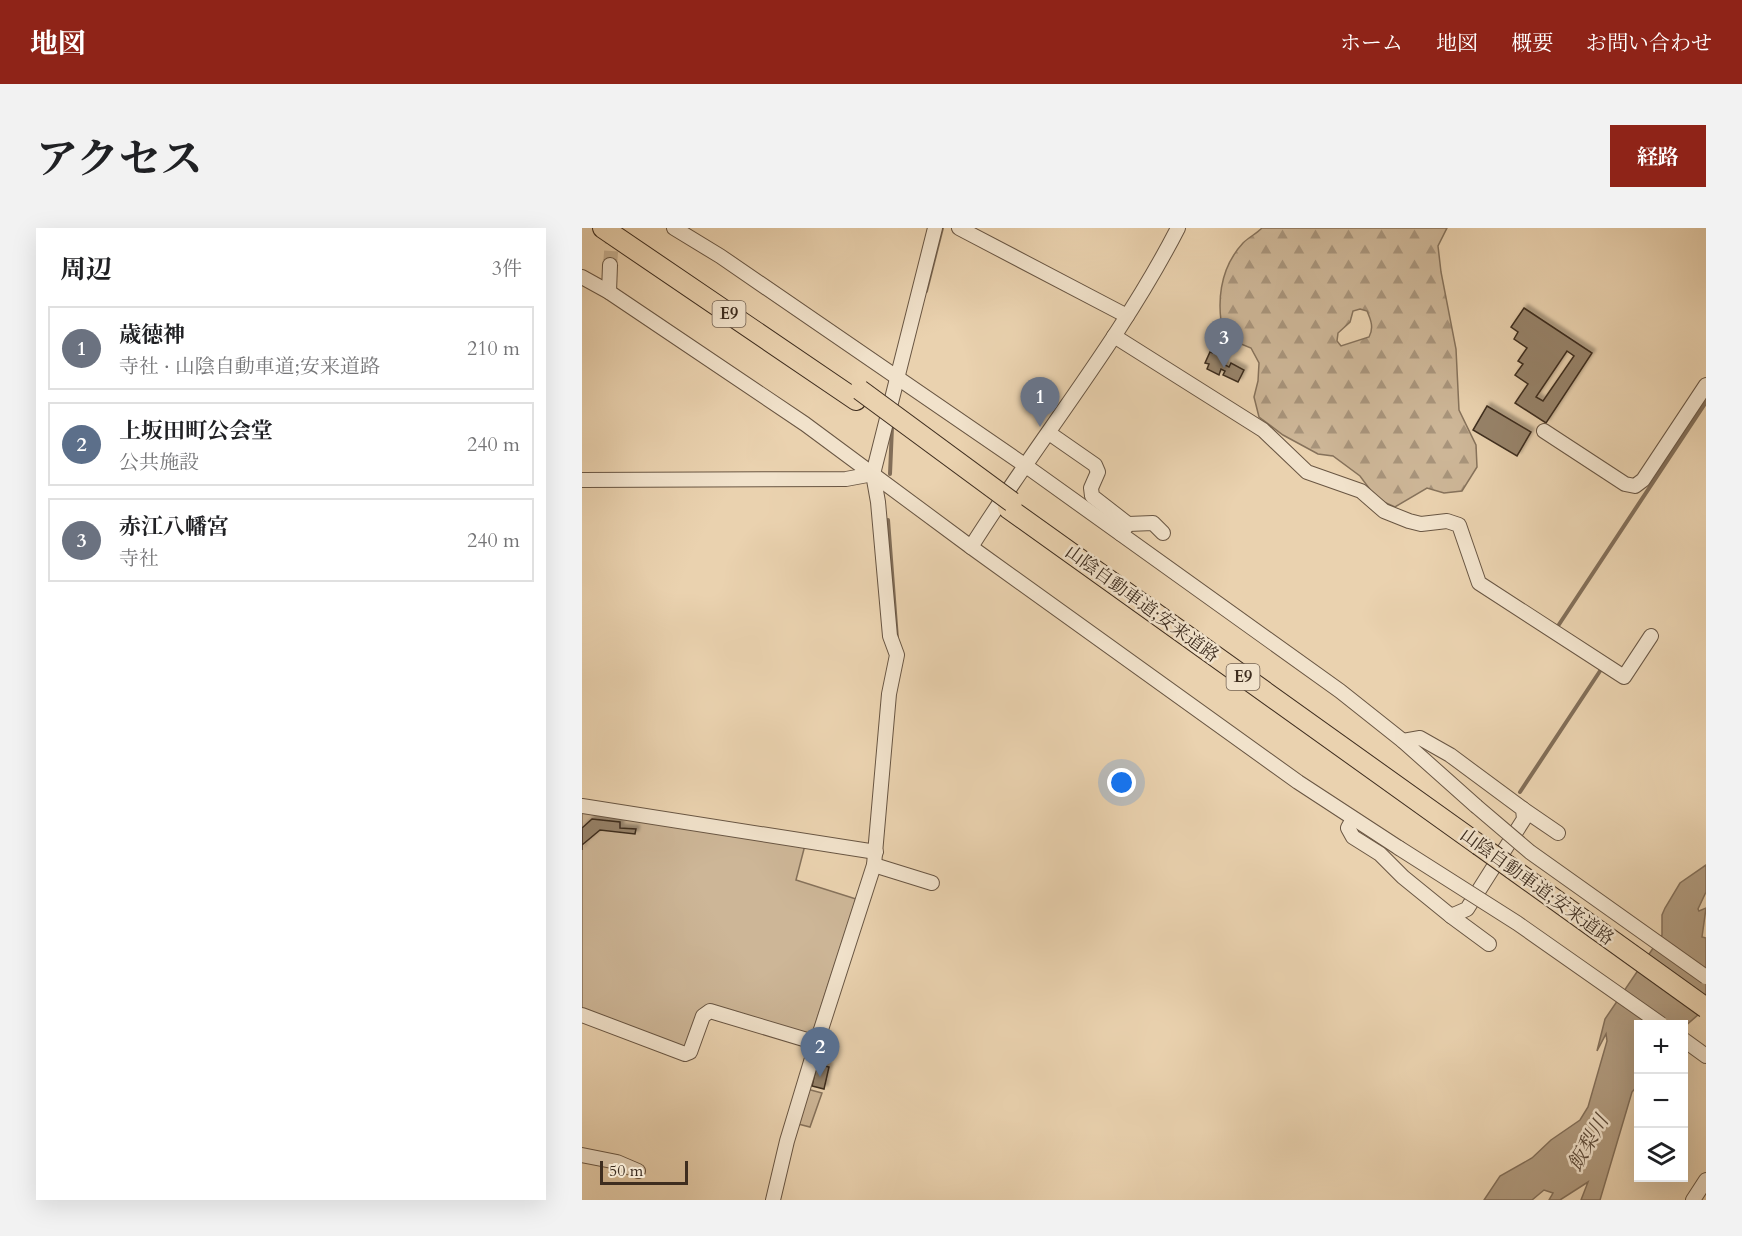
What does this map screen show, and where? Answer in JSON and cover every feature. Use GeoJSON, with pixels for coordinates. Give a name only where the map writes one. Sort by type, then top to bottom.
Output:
{"type":"FeatureCollection","features":[{"type":"Feature","properties":{"kind":"highway","name":"山陰自動車道;安来道路"},"geometry":{"type":"LineString","coordinates":[[603,228],[858,395]]}},
{"type":"Feature","properties":{"kind":"highway","name":"山陰自動車道;安来道路"},"geometry":{"type":"LineString","coordinates":[[614,228],[858,395],[1481,843],[1706,1008]]}},
{"type":"Feature","properties":{"kind":"highway","name":"山陰自動車道;安来道路"},"geometry":{"type":"LineString","coordinates":[[1481,843],[1547,882],[1706,998]]}},
{"type":"Feature","properties":{"kind":"street"},"geometry":{"type":"LineString","coordinates":[[674,228],[720,256],[1026,466],[1124,529],[1403,741],[1539,859],[1706,977]]}},
{"type":"Feature","properties":{"kind":"street"},"geometry":{"type":"LineString","coordinates":[[773,1200],[787,1141],[875,858],[889,694],[897,655],[890,636],[878,502],[873,474],[935,228]]}},
{"type":"Feature","properties":{"kind":"street"},"geometry":{"type":"LineString","coordinates":[[959,228],[1127,316]]}},
{"type":"Feature","properties":{"kind":"street"},"geometry":{"type":"LineString","coordinates":[[971,547],[1127,316],[1157,269],[1178,228]]}},
{"type":"Feature","properties":{"kind":"street"},"geometry":{"type":"LineString","coordinates":[[609,292],[610,265]]}},
{"type":"Feature","properties":{"kind":"street"},"geometry":{"type":"LineString","coordinates":[[582,277],[609,292],[805,424],[971,547],[1353,819],[1517,923],[1655,1020]]}},
{"type":"Feature","properties":{"kind":"street"},"geometry":{"type":"LineString","coordinates":[[1114,336],[1263,430],[1307,471],[1361,491],[1384,511],[1409,521],[1421,524],[1447,521],[1459,525],[1479,583],[1624,676],[1651,636]]}},
{"type":"Feature","properties":{"kind":"street"},"geometry":{"type":"LineString","coordinates":[[1544,431],[1625,484],[1635,486],[1643,480],[1706,385]]}},
{"type":"Feature","properties":{"kind":"street"},"geometry":{"type":"LineString","coordinates":[[1049,433],[1095,465],[1098,472],[1091,488],[1092,496],[1124,529]]}},
{"type":"Feature","properties":{"kind":"street"},"geometry":{"type":"LineString","coordinates":[[582,480],[846,479],[873,474]]}},
{"type":"Feature","properties":{"kind":"street"},"geometry":{"type":"LineString","coordinates":[[1124,529],[1153,523],[1163,533]]}},
{"type":"Feature","properties":{"kind":"street"},"geometry":{"type":"LineString","coordinates":[[1403,741],[1420,738],[1450,754],[1558,833]]}},
{"type":"Feature","properties":{"kind":"street"},"geometry":{"type":"LineString","coordinates":[[582,806],[875,858],[932,883]]}},
{"type":"Feature","properties":{"kind":"street"},"geometry":{"type":"LineString","coordinates":[[1451,916],[1467,909],[1524,819],[1523,809]]}},
{"type":"Feature","properties":{"kind":"street"},"geometry":{"type":"LineString","coordinates":[[1353,819],[1348,828],[1353,837],[1380,854],[1403,877],[1489,944]]}},
{"type":"Feature","properties":{"kind":"street"},"geometry":{"type":"LineString","coordinates":[[582,1016],[685,1054],[690,1052],[703,1017],[710,1011],[817,1043]]}},
{"type":"Feature","properties":{"kind":"street"},"geometry":{"type":"LineString","coordinates":[[1688,1043],[1706,1056]]}},
{"type":"Feature","properties":{"kind":"street"},"geometry":{"type":"LineString","coordinates":[[582,1155],[616,1162],[638,1171]]}},
{"type":"Feature","properties":{"kind":"street"},"geometry":{"type":"LineString","coordinates":[[1693,1200],[1706,1180]]}},
{"type":"Feature","properties":{"kind":"green space"},"geometry":{"type":"Polygon","coordinates":[[[1262,228],[1447,228],[1438,246],[1456,349],[1459,410],[1476,445],[1477,467],[1462,491],[1444,493],[1427,488],[1395,507],[1377,499],[1360,476],[1333,456],[1318,454],[1283,435],[1259,417],[1254,397],[1259,363],[1251,348],[1224,337],[1220,300],[1224,275],[1235,253],[1243,243],[1262,228]],[[1360,309],[1353,311],[1350,322],[1338,333],[1337,341],[1341,346],[1369,337],[1371,324],[1367,311],[1360,309]]]}},
{"type":"Feature","properties":{"kind":"green space"},"geometry":{"type":"Polygon","coordinates":[[[582,812],[805,845],[796,880],[856,899],[811,1038],[708,1006],[690,1047],[683,1050],[582,1011],[582,812]]]}},
{"type":"Feature","properties":{"kind":"green space"},"geometry":{"type":"Polygon","coordinates":[[[807,1089],[822,1093],[810,1127],[798,1124],[807,1089]]]}},
{"type":"Feature","properties":{"kind":"water","name":"飯梨川"},"geometry":{"type":"Polygon","coordinates":[[[1706,865],[1706,892],[1698,909],[1699,911],[1706,908],[1702,937],[1706,938],[1706,1008],[1688,1024],[1688,1020],[1634,1020],[1634,1090],[1600,1200],[1581,1200],[1588,1182],[1560,1200],[1549,1200],[1553,1193],[1544,1190],[1532,1200],[1484,1200],[1500,1176],[1532,1158],[1551,1140],[1580,1120],[1588,1107],[1607,1041],[1606,1034],[1597,1051],[1605,1019],[1662,935],[1662,915],[1680,883],[1706,865]]]}},
{"type":"Feature","properties":{"kind":"building"},"geometry":{"type":"Polygon","coordinates":[[[1524,308],[1592,353],[1546,423],[1515,403],[1528,384],[1515,375],[1523,364],[1518,361],[1527,348],[1514,339],[1518,332],[1511,327],[1524,308]],[[1567,351],[1536,397],[1543,401],[1574,356],[1567,351]]]}},
{"type":"Feature","properties":{"kind":"building"},"geometry":{"type":"Polygon","coordinates":[[[1210,352],[1226,357],[1223,364],[1229,367],[1231,363],[1244,370],[1238,382],[1223,375],[1225,371],[1221,369],[1219,375],[1207,369],[1209,364],[1205,363],[1210,352]]]}},
{"type":"Feature","properties":{"kind":"building"},"geometry":{"type":"Polygon","coordinates":[[[1487,406],[1531,432],[1517,456],[1473,430],[1487,406]]]}},
{"type":"Feature","properties":{"kind":"building"},"geometry":{"type":"Polygon","coordinates":[[[592,819],[620,822],[620,828],[636,829],[635,834],[600,830],[582,845],[582,828],[592,819]]]}},
{"type":"Feature","properties":{"kind":"building"},"geometry":{"type":"Polygon","coordinates":[[[817,1064],[829,1067],[824,1089],[812,1086],[817,1064]]]}},
{"type":"Feature","properties":{"kind":"waterway"},"geometry":{"type":"LineString","coordinates":[[926,291],[942,228]]}},
{"type":"Feature","properties":{"kind":"waterway"},"geometry":{"type":"LineString","coordinates":[[1556,629],[1706,402]]}},
{"type":"Feature","properties":{"kind":"waterway"},"geometry":{"type":"LineString","coordinates":[[890,474],[892,427]]}},
{"type":"Feature","properties":{"kind":"waterway"},"geometry":{"type":"LineString","coordinates":[[888,520],[897,639]]}},
{"type":"Feature","properties":{"kind":"waterway"},"geometry":{"type":"LineString","coordinates":[[1520,792],[1602,668]]}},
{"type":"Feature","properties":{"kind":"tunnel"},"geometry":{"type":"LineString","coordinates":[[610,265],[613,228]]}},
{"type":"Feature","properties":{"kind":"place","name":"赤江八幡宮"},"geometry":{"type":"Point","coordinates":[1224,368]}},
{"type":"Feature","properties":{"kind":"place","name":"歳徳神"},"geometry":{"type":"Point","coordinates":[1040,427]}},
{"type":"Feature","properties":{"kind":"place","name":"上坂田町公会堂"},"geometry":{"type":"Point","coordinates":[820,1077]}}]}
